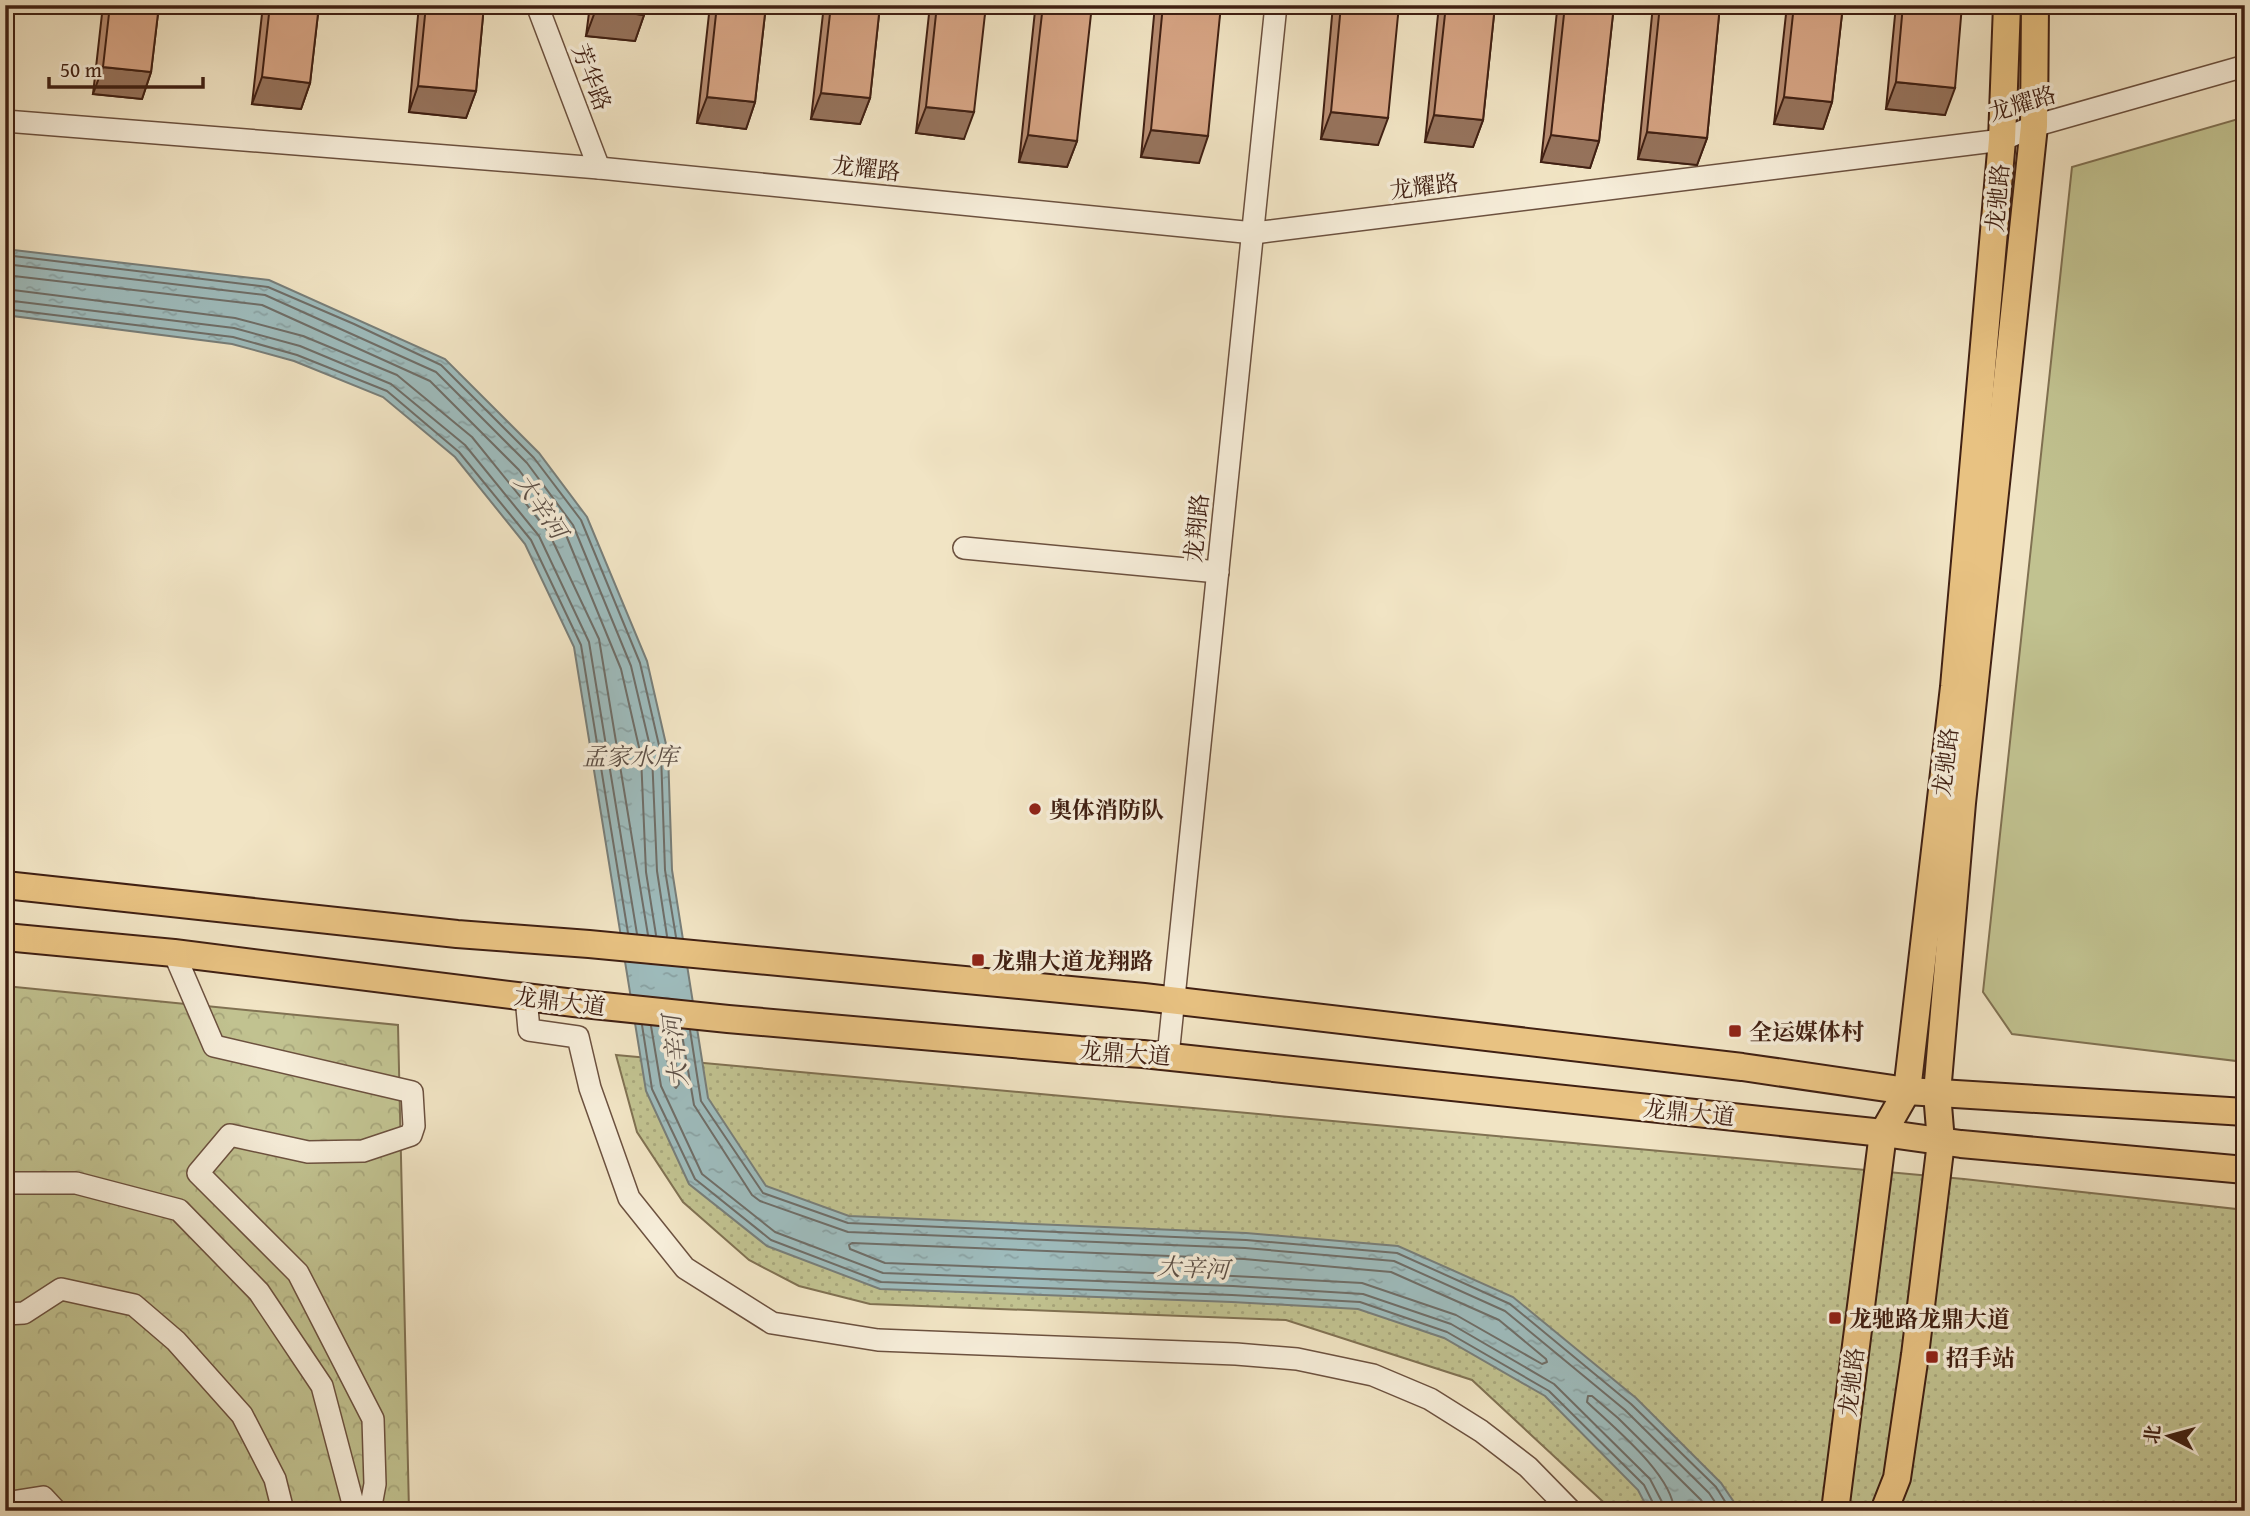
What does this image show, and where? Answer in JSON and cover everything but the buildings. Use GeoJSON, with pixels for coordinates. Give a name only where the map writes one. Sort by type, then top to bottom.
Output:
{"type":"FeatureCollection","features":[{"type":"Feature","properties":{"kind":"main road","name":"龙驰路"},"geometry":{"type":"LineString","coordinates":[[1836,1506],[1883,1133],[1907,1091],[1954,687],[2002,140],[2007,5]]}},
{"type":"Feature","properties":{"kind":"main road","name":"龙驰路"},"geometry":{"type":"LineString","coordinates":[[1884,1509],[1897,1478],[1917,1342],[1941,1142],[1937,1093],[1962,803],[2034,126],[2035,5]]}},
{"type":"Feature","properties":{"kind":"main road"},"geometry":{"type":"LineString","coordinates":[[5,885],[457,934],[589,944],[1172,1000],[1742,1066],[1907,1091],[2245,1112]]}},
{"type":"Feature","properties":{"kind":"main road","name":"龙鼎大道"},"geometry":{"type":"LineString","coordinates":[[5,937],[174,953],[574,1003],[727,1019],[1168,1056],[1883,1133],[1941,1142],[2245,1170]]}},
{"type":"Feature","properties":{"kind":"street","name":"芳华路"},"geometry":{"type":"LineString","coordinates":[[537,5],[599,168]]}},
{"type":"Feature","properties":{"kind":"street","name":"龙翔路"},"geometry":{"type":"LineString","coordinates":[[1168,1056],[1276,5]]}},
{"type":"Feature","properties":{"kind":"street","name":"龙耀路"},"geometry":{"type":"LineString","coordinates":[[5,121],[599,168],[1254,233],[2002,140],[2034,126],[2245,66]]}},
{"type":"Feature","properties":{"kind":"street"},"geometry":{"type":"LineString","coordinates":[[964,548],[1218,572]]}},
{"type":"Feature","properties":{"kind":"street"},"geometry":{"type":"LineString","coordinates":[[174,953],[214,1046],[411,1092],[414,1126],[411,1135],[363,1152],[308,1152],[230,1135],[198,1173],[298,1273],[367,1407],[373,1419],[374,1445],[375,1484],[370,1511]]}},
{"type":"Feature","properties":{"kind":"street"},"geometry":{"type":"LineString","coordinates":[[526,997],[529,1030],[578,1037],[590,1087],[629,1198],[685,1268],[772,1324],[878,1340],[1297,1359],[1373,1375],[1430,1399],[1481,1431],[1528,1467],[1571,1511]]}},
{"type":"Feature","properties":{"kind":"street"},"geometry":{"type":"LineString","coordinates":[[5,1183],[76,1183],[179,1210],[260,1292],[322,1387],[355,1511]]}},
{"type":"Feature","properties":{"kind":"street"},"geometry":{"type":"LineString","coordinates":[[5,1314],[24,1314],[61,1289],[134,1305],[176,1341],[242,1415],[275,1479],[283,1511]]}},
{"type":"Feature","properties":{"kind":"street"},"geometry":{"type":"LineString","coordinates":[[5,1503],[43,1497],[56,1511]]}},
{"type":"Feature","properties":{"kind":"green space"},"geometry":{"type":"Polygon","coordinates":[[[2245,117],[2245,1062],[2012,1034],[1983,992],[2072,167],[2245,117]]]}},
{"type":"Feature","properties":{"kind":"green space"},"geometry":{"type":"Polygon","coordinates":[[[5,986],[398,1025],[409,1511],[5,1511],[5,986]]]}},
{"type":"Feature","properties":{"kind":"green space"},"geometry":{"type":"Polygon","coordinates":[[[616,1055],[1964,1179],[2245,1210],[2245,1511],[1613,1511],[1472,1380],[1286,1320],[870,1304],[799,1286],[749,1260],[683,1202],[637,1132],[616,1055]]]}},
{"type":"Feature","properties":{"kind":"water","name":"孟家水库"},"geometry":{"type":"Polygon","coordinates":[[[5,249],[269,280],[445,359],[539,453],[587,517],[647,661],[668,753],[672,870],[708,1098],[766,1186],[849,1216],[1246,1233],[1398,1246],[1513,1297],[1636,1398],[1721,1483],[1740,1511],[1649,1511],[1638,1490],[1545,1396],[1444,1338],[1358,1309],[880,1289],[767,1246],[689,1184],[646,1091],[574,647],[525,544],[455,457],[383,397],[294,361],[232,344],[5,315],[5,249]]]}},
{"type":"Feature","properties":{"kind":"water"},"geometry":{"type":"Polygon","coordinates":[[[2144,1503],[2185,1511],[2094,1511],[2144,1503]]]}},
{"type":"Feature","properties":{"kind":"place","name":"奥体消防队"},"geometry":{"type":"Point","coordinates":[1035,809]}},
{"type":"Feature","properties":{"kind":"place","name":"龙鼎大道龙翔路"},"geometry":{"type":"Point","coordinates":[978,960]}},
{"type":"Feature","properties":{"kind":"place","name":"全运媒体村"},"geometry":{"type":"Point","coordinates":[1735,1031]}},
{"type":"Feature","properties":{"kind":"place","name":"龙驰路龙鼎大道"},"geometry":{"type":"Point","coordinates":[1835,1318]}},
{"type":"Feature","properties":{"kind":"place","name":"招手站"},"geometry":{"type":"Point","coordinates":[1932,1357]}},
{"type":"Feature","properties":{"kind":"water label","name":"大辛河"},"geometry":{"type":"Point","coordinates":[541,506]}},
{"type":"Feature","properties":{"kind":"water label","name":"大辛河"},"geometry":{"type":"Point","coordinates":[675,1051]}},
{"type":"Feature","properties":{"kind":"water label","name":"大辛河"},"geometry":{"type":"Point","coordinates":[1193,1268]}}]}
